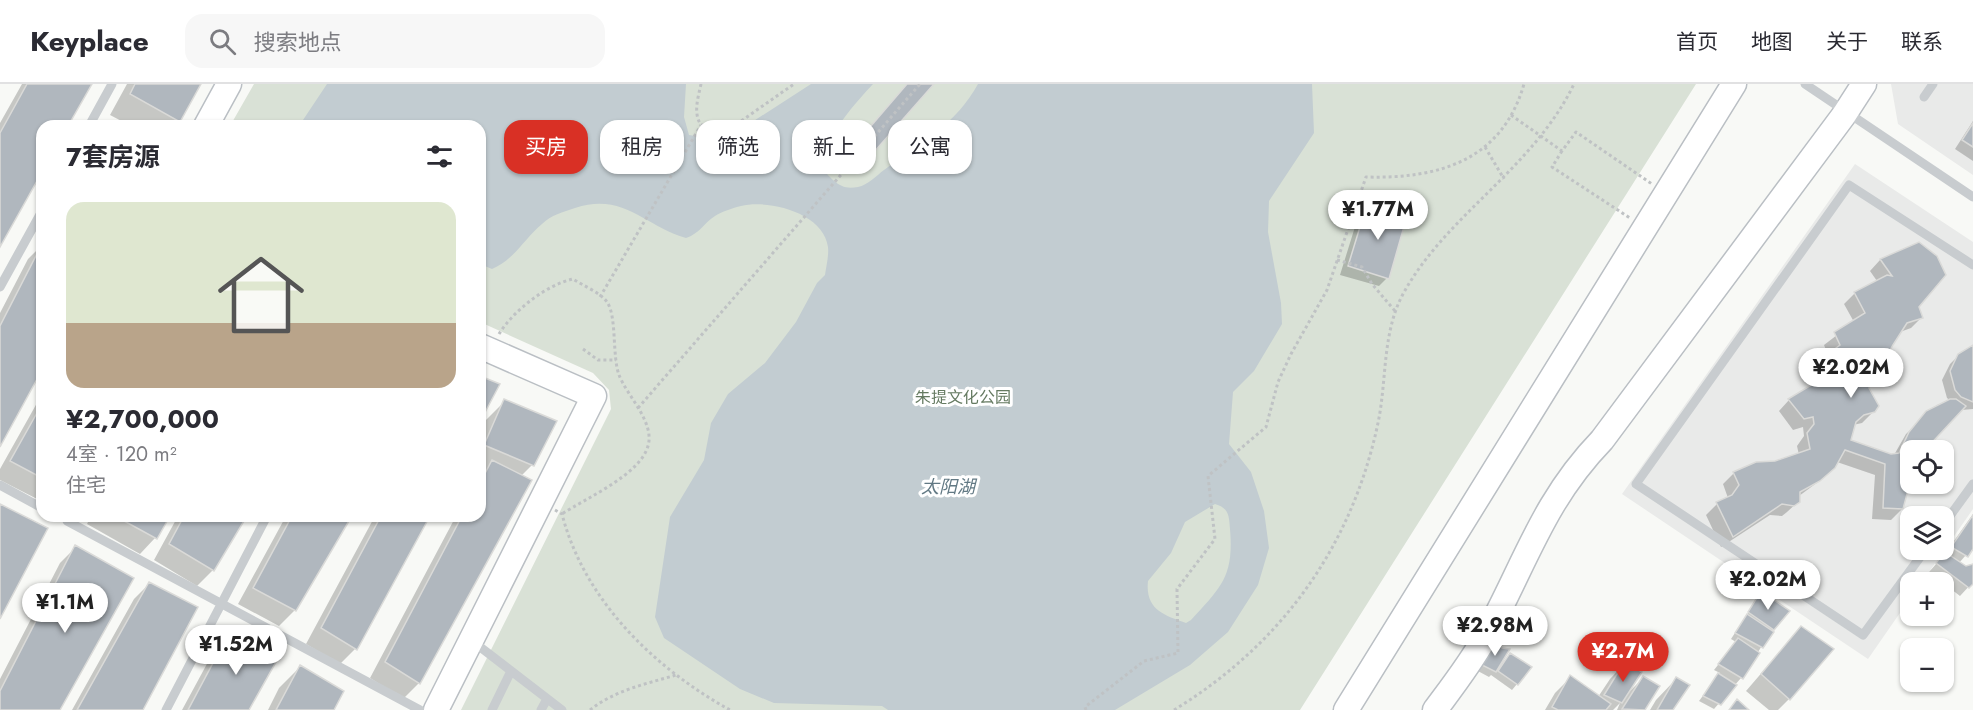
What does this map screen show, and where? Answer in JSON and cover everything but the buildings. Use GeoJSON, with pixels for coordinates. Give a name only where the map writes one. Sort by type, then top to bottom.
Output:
{"type":"FeatureCollection","features":[{"type":"Feature","properties":{"kind":"main road"},"geometry":{"type":"LineString","coordinates":[[209,120],[229,84]]}},
{"type":"Feature","properties":{"kind":"main road"},"geometry":{"type":"LineString","coordinates":[[1346,710],[1734,84]]}},
{"type":"Feature","properties":{"kind":"main road"},"geometry":{"type":"LineString","coordinates":[[1435,710],[1484,639],[1540,522],[1560,488],[1602,440],[1864,84]]}},
{"type":"Feature","properties":{"kind":"main road"},"geometry":{"type":"LineString","coordinates":[[436,710],[594,396],[486,349]]}},
{"type":"Feature","properties":{"kind":"lane"},"geometry":{"type":"LineString","coordinates":[[92,120],[112,84]]}},
{"type":"Feature","properties":{"kind":"lane"},"geometry":{"type":"LineString","coordinates":[[1805,84],[1973,197]]}},
{"type":"Feature","properties":{"kind":"lane"},"geometry":{"type":"LineString","coordinates":[[1924,97],[1933,84]]}},
{"type":"Feature","properties":{"kind":"lane"},"geometry":{"type":"LineString","coordinates":[[1918,560],[1863,636],[1635,484],[1849,185],[1973,265]]}},
{"type":"Feature","properties":{"kind":"lane"},"geometry":{"type":"LineString","coordinates":[[0,287],[36,222]]}},
{"type":"Feature","properties":{"kind":"lane"},"geometry":{"type":"LineString","coordinates":[[1954,510],[1973,484]]}},
{"type":"Feature","properties":{"kind":"lane"},"geometry":{"type":"LineString","coordinates":[[0,485],[36,505]]}},
{"type":"Feature","properties":{"kind":"lane"},"geometry":{"type":"LineString","coordinates":[[73,522],[420,710]]}},
{"type":"Feature","properties":{"kind":"lane"},"geometry":{"type":"LineString","coordinates":[[166,710],[219,603],[264,522]]}},
{"type":"Feature","properties":{"kind":"lane"},"geometry":{"type":"LineString","coordinates":[[471,640],[562,710]]}},
{"type":"Feature","properties":{"kind":"lane"},"geometry":{"type":"LineString","coordinates":[[492,710],[511,671]]}},
{"type":"Feature","properties":{"kind":"lane"},"geometry":{"type":"LineString","coordinates":[[541,710],[547,699]]}},
{"type":"Feature","properties":{"kind":"path"},"geometry":{"type":"LineString","coordinates":[[697,120],[696,107],[701,84]]}},
{"type":"Feature","properties":{"kind":"path"},"geometry":{"type":"LineString","coordinates":[[743,120],[794,84]]}},
{"type":"Feature","properties":{"kind":"path"},"geometry":{"type":"LineString","coordinates":[[638,408],[920,84]]}},
{"type":"Feature","properties":{"kind":"path"},"geometry":{"type":"LineString","coordinates":[[1086,710],[1088,705],[1144,661],[1178,653],[1177,589],[1215,539],[1208,476],[1266,427],[1272,412],[1278,382],[1327,290],[1366,177],[1430,174],[1465,161],[1485,147],[1511,115],[1524,84]]}},
{"type":"Feature","properties":{"kind":"path"},"geometry":{"type":"LineString","coordinates":[[1174,710],[1213,685],[1256,650],[1294,608],[1326,561],[1352,509],[1371,450],[1382,402],[1389,337],[1395,311],[1408,286],[1428,259],[1542,136],[1574,84]]}},
{"type":"Feature","properties":{"kind":"path"},"geometry":{"type":"LineString","coordinates":[[1511,115],[1562,151]]}},
{"type":"Feature","properties":{"kind":"path"},"geometry":{"type":"LineString","coordinates":[[1645,228],[1552,167],[1576,132],[1666,194]]}},
{"type":"Feature","properties":{"kind":"path"},"geometry":{"type":"LineString","coordinates":[[600,297],[696,135]]}},
{"type":"Feature","properties":{"kind":"path"},"geometry":{"type":"LineString","coordinates":[[1485,147],[1504,179]]}},
{"type":"Feature","properties":{"kind":"path"},"geometry":{"type":"LineString","coordinates":[[1337,260],[1362,267],[1372,284],[1395,311]]}},
{"type":"Feature","properties":{"kind":"path"},"geometry":{"type":"LineString","coordinates":[[583,349],[598,360],[616,360]]}},
{"type":"Feature","properties":{"kind":"path"},"geometry":{"type":"LineString","coordinates":[[541,501],[562,514],[570,543],[599,597],[624,626],[676,675],[730,710]]}},
{"type":"Feature","properties":{"kind":"path"},"geometry":{"type":"LineString","coordinates":[[590,710],[607,698],[634,687],[676,675]]}},
{"type":"Feature","properties":{"kind":"shaded area"},"geometry":{"type":"Polygon","coordinates":[[[1891,84],[1973,84],[1973,175],[1898,124],[1891,84]]]}},
{"type":"Feature","properties":{"kind":"shaded area"},"geometry":{"type":"Polygon","coordinates":[[[1855,164],[1973,242],[1973,509],[1954,536],[1954,506],[1900,506],[1900,560],[1937,560],[1929,572],[1900,572],[1900,613],[1868,659],[1622,494],[1855,164]]]}},
{"type":"Feature","properties":{"kind":"green space","name":"朱提文化公园"},"geometry":{"type":"Polygon","coordinates":[[[254,84],[1696,84],[1300,710],[461,710],[611,409],[609,390],[593,373],[486,325],[486,120],[233,120],[254,84]]]}},
{"type":"Feature","properties":{"kind":"water","name":"太阳湖"},"geometry":{"type":"Polygon","coordinates":[[[327,84],[686,84],[684,117],[689,135],[696,136],[696,174],[780,174],[780,120],[755,120],[811,84],[873,84],[843,120],[792,120],[792,174],[827,174],[844,187],[851,188],[862,186],[888,167],[888,174],[972,174],[972,120],[950,120],[978,84],[1312,84],[1314,133],[1269,201],[1268,232],[1281,303],[1282,324],[1254,371],[1233,392],[1229,444],[1251,472],[1264,511],[1269,548],[1258,585],[1228,632],[1190,665],[1115,710],[888,710],[882,706],[774,703],[740,689],[664,638],[655,617],[670,517],[704,460],[711,423],[728,394],[765,363],[796,322],[817,283],[825,275],[828,247],[817,225],[806,217],[780,207],[753,204],[727,210],[686,238],[671,233],[621,207],[592,204],[549,218],[500,265],[492,269],[486,266],[486,120],[303,120],[327,84]],[[1215,504],[1185,522],[1171,553],[1148,581],[1149,598],[1157,610],[1186,623],[1218,589],[1230,559],[1231,545],[1227,513],[1215,504]]]}}]}
